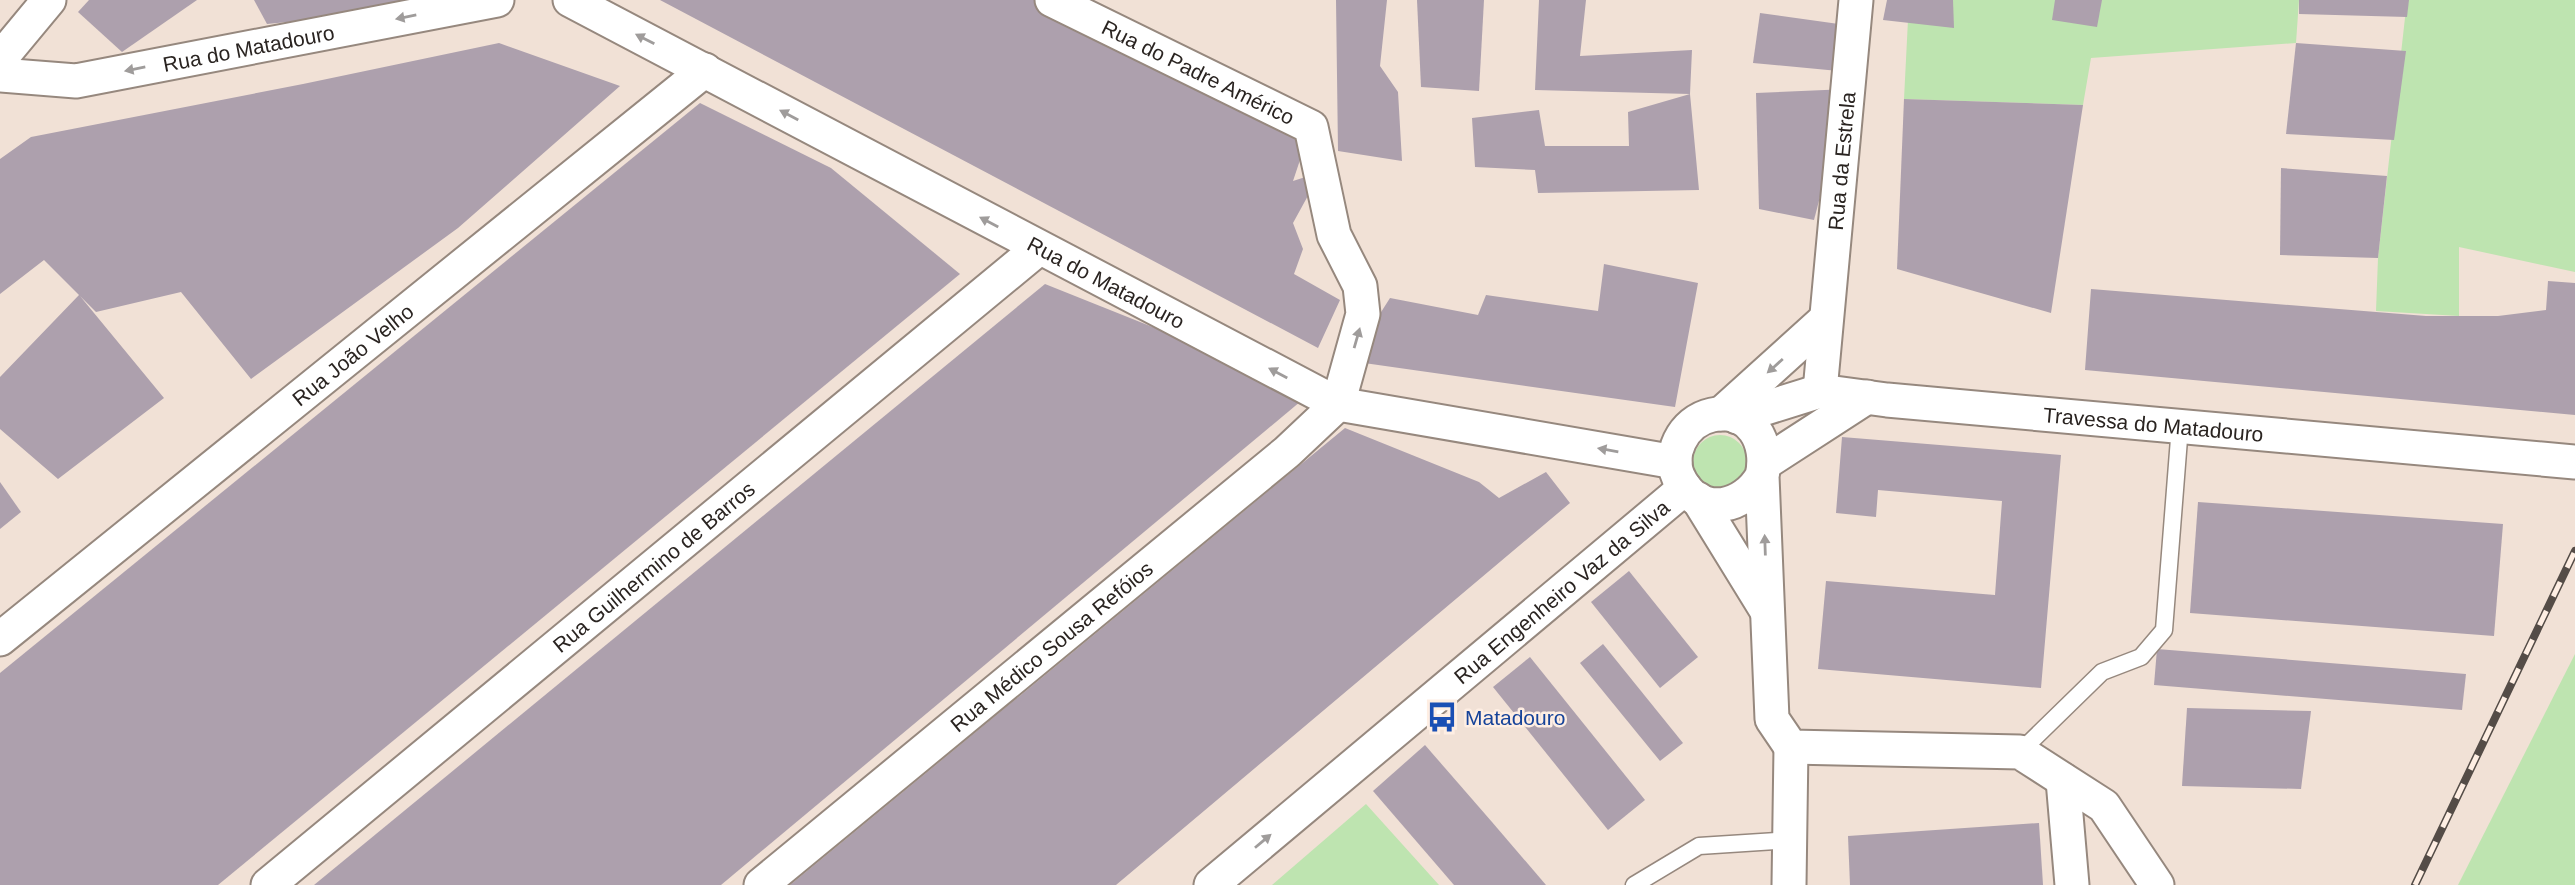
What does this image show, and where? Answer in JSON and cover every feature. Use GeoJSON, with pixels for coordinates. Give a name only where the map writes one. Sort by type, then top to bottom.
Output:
{"type":"FeatureCollection","features":[{"type":"Feature","properties":{"kind":"street"},"geometry":{"type":"LineString","coordinates":[[0,59],[49,0]]}},
{"type":"Feature","properties":{"kind":"street","name":"Rua do Matadouro"},"geometry":{"type":"LineString","coordinates":[[0,75],[76,81],[498,0]]}},
{"type":"Feature","properties":{"kind":"street","name":"Rua do Matadouro"},"geometry":{"type":"LineString","coordinates":[[570,0],[1338,404],[1686,483]]}},
{"type":"Feature","properties":{"kind":"street","name":"Rua do Padre Américo"},"geometry":{"type":"LineString","coordinates":[[1052,0],[1311,127],[1334,235],[1360,285],[1363,314],[1338,404]]}},
{"type":"Feature","properties":{"kind":"street","name":"Rua da Estrela"},"geometry":{"type":"LineString","coordinates":[[1820,391],[1856,0]]}},
{"type":"Feature","properties":{"kind":"street","name":"Rua João Velho"},"geometry":{"type":"LineString","coordinates":[[0,639],[705,70]]}},
{"type":"Feature","properties":{"kind":"street","name":"Rua Guilhermino de Barros"},"geometry":{"type":"LineString","coordinates":[[268,885],[1039,248]]}},
{"type":"Feature","properties":{"kind":"street"},"geometry":{"type":"LineString","coordinates":[[1729,416],[1825,320]]}},
{"type":"Feature","properties":{"kind":"street","name":"Travessa do Matadouro"},"geometry":{"type":"LineString","coordinates":[[1729,416],[1820,391],[2575,463]]}},
{"type":"Feature","properties":{"kind":"street"},"geometry":{"type":"LineString","coordinates":[[1686,483],[1719,505],[1737,502],[1755,489],[1764,469],[1867,397]]}},
{"type":"Feature","properties":{"kind":"street","name":"Rua Médico Sousa Refóios"},"geometry":{"type":"LineString","coordinates":[[761,885],[1287,452],[1338,404]]}},
{"type":"Feature","properties":{"kind":"street"},"geometry":{"type":"LineString","coordinates":[[1768,614],[1686,483],[1676,448],[1682,435],[1692,425],[1712,415],[1729,416],[1748,424],[1758,434],[1765,448],[1772,719],[1791,747],[1789,885]]}},
{"type":"Feature","properties":{"kind":"street","name":"Rua Engenheiro Vaz da Silva"},"geometry":{"type":"LineString","coordinates":[[1211,885],[1686,483]]}},
{"type":"Feature","properties":{"kind":"street"},"geometry":{"type":"LineString","coordinates":[[1791,747],[2020,752],[2104,806],[2157,885]]}},
{"type":"Feature","properties":{"kind":"street"},"geometry":{"type":"LineString","coordinates":[[2063,780],[2072,885]]}},
{"type":"Feature","properties":{"kind":"lane"},"geometry":{"type":"LineString","coordinates":[[2020,752],[2102,671],[2141,657],[2164,630],[2179,426]]}},
{"type":"Feature","properties":{"kind":"lane"},"geometry":{"type":"LineString","coordinates":[[1634,885],[1699,846],[1790,839]]}},
{"type":"Feature","properties":{"kind":"green space"},"geometry":{"type":"Polygon","coordinates":[[[1909,0],[2299,0],[2296,43],[2091,58],[2083,105],[1904,99],[1909,0]]]}},
{"type":"Feature","properties":{"kind":"green space"},"geometry":{"type":"Polygon","coordinates":[[[2407,0],[2575,0],[2575,272],[2459,247],[2459,316],[2376,311],[2378,258],[2407,0]]]}},
{"type":"Feature","properties":{"kind":"green space"},"geometry":{"type":"Polygon","coordinates":[[[1720,435],[1739,443],[1747,462],[1739,481],[1720,489],[1701,481],[1693,462],[1701,443],[1720,435]]]}},
{"type":"Feature","properties":{"kind":"green space"},"geometry":{"type":"Polygon","coordinates":[[[2575,654],[2575,885],[2458,885],[2575,654]]]}},
{"type":"Feature","properties":{"kind":"green space"},"geometry":{"type":"Polygon","coordinates":[[[1366,804],[1439,885],[1272,885],[1366,804]]]}},
{"type":"Feature","properties":{"kind":"building"},"geometry":{"type":"Polygon","coordinates":[[[89,0],[197,0],[122,52],[78,12],[89,0]]]}},
{"type":"Feature","properties":{"kind":"building"},"geometry":{"type":"Polygon","coordinates":[[[254,0],[484,0],[480,3],[267,24],[254,0]]]}},
{"type":"Feature","properties":{"kind":"building"},"geometry":{"type":"Polygon","coordinates":[[[660,0],[1049,0],[1311,127],[1293,181],[1321,172],[1293,223],[1303,249],[1294,274],[1340,300],[1318,348],[660,0]]]}},
{"type":"Feature","properties":{"kind":"building"},"geometry":{"type":"Polygon","coordinates":[[[1336,0],[1387,0],[1380,66],[1398,92],[1402,161],[1338,151],[1336,0]]]}},
{"type":"Feature","properties":{"kind":"building"},"geometry":{"type":"Polygon","coordinates":[[[1417,0],[1484,0],[1479,91],[1421,87],[1417,0]]]}},
{"type":"Feature","properties":{"kind":"building"},"geometry":{"type":"Polygon","coordinates":[[[1539,0],[1586,0],[1580,56],[1692,50],[1690,94],[1535,90],[1539,0]]]}},
{"type":"Feature","properties":{"kind":"building"},"geometry":{"type":"Polygon","coordinates":[[[1887,0],[1953,0],[1954,28],[1883,20],[1887,0]]]}},
{"type":"Feature","properties":{"kind":"building"},"geometry":{"type":"Polygon","coordinates":[[[2055,0],[2102,0],[2097,27],[2052,20],[2055,0]]]}},
{"type":"Feature","properties":{"kind":"building"},"geometry":{"type":"Polygon","coordinates":[[[2299,0],[2409,0],[2407,17],[2299,14],[2299,0]]]}},
{"type":"Feature","properties":{"kind":"building"},"geometry":{"type":"Polygon","coordinates":[[[1760,13],[1853,26],[1849,72],[1753,63],[1760,13]]]}},
{"type":"Feature","properties":{"kind":"building"},"geometry":{"type":"Polygon","coordinates":[[[499,43],[620,86],[458,228],[251,379],[181,292],[96,312],[80,296],[164,398],[58,479],[0,429],[0,377],[79,295],[44,260],[0,294],[0,159],[31,137],[499,43]]]}},
{"type":"Feature","properties":{"kind":"building"},"geometry":{"type":"Polygon","coordinates":[[[2296,43],[2406,51],[2394,140],[2286,134],[2296,43]]]}},
{"type":"Feature","properties":{"kind":"building"},"geometry":{"type":"Polygon","coordinates":[[[1848,89],[1814,220],[1759,209],[1756,93],[1848,89]]]}},
{"type":"Feature","properties":{"kind":"building"},"geometry":{"type":"Polygon","coordinates":[[[1690,94],[1699,190],[1538,193],[1535,170],[1475,167],[1472,118],[1539,110],[1545,146],[1629,146],[1628,112],[1690,94]]]}},
{"type":"Feature","properties":{"kind":"building"},"geometry":{"type":"Polygon","coordinates":[[[1904,99],[2083,105],[2051,313],[1897,269],[1904,99]]]}},
{"type":"Feature","properties":{"kind":"building"},"geometry":{"type":"Polygon","coordinates":[[[700,103],[831,168],[960,274],[218,885],[0,885],[0,673],[700,103]]]}},
{"type":"Feature","properties":{"kind":"building"},"geometry":{"type":"Polygon","coordinates":[[[2281,168],[2387,176],[2378,258],[2280,255],[2281,168]]]}},
{"type":"Feature","properties":{"kind":"building"},"geometry":{"type":"Polygon","coordinates":[[[1604,264],[1698,283],[1675,407],[1350,361],[1390,298],[1478,315],[1486,295],[1598,311],[1604,264]]]}},
{"type":"Feature","properties":{"kind":"building"},"geometry":{"type":"Polygon","coordinates":[[[2548,281],[2575,283],[2575,415],[2085,370],[2091,289],[2426,316],[2498,316],[2546,310],[2548,281]]]}},
{"type":"Feature","properties":{"kind":"building"},"geometry":{"type":"Polygon","coordinates":[[[1045,284],[1313,391],[721,885],[314,885],[1045,284]]]}},
{"type":"Feature","properties":{"kind":"building"},"geometry":{"type":"Polygon","coordinates":[[[1345,428],[1479,482],[1499,498],[1546,472],[1570,503],[1116,885],[790,885],[1345,428]]]}},
{"type":"Feature","properties":{"kind":"building"},"geometry":{"type":"Polygon","coordinates":[[[1842,437],[2061,455],[2041,688],[1818,669],[1826,581],[1995,595],[2002,501],[1878,490],[1876,517],[1836,513],[1842,437]]]}},
{"type":"Feature","properties":{"kind":"building"},"geometry":{"type":"Polygon","coordinates":[[[0,482],[21,512],[0,529],[0,482]]]}},
{"type":"Feature","properties":{"kind":"building"},"geometry":{"type":"Polygon","coordinates":[[[2198,502],[2503,524],[2494,636],[2190,613],[2198,502]]]}},
{"type":"Feature","properties":{"kind":"building"},"geometry":{"type":"Polygon","coordinates":[[[1629,571],[1698,657],[1660,688],[1591,602],[1629,571]]]}},
{"type":"Feature","properties":{"kind":"building"},"geometry":{"type":"Polygon","coordinates":[[[1603,644],[1683,743],[1660,761],[1580,663],[1603,644]]]}},
{"type":"Feature","properties":{"kind":"building"},"geometry":{"type":"Polygon","coordinates":[[[2157,649],[2466,674],[2462,710],[2154,685],[2157,649]]]}},
{"type":"Feature","properties":{"kind":"building"},"geometry":{"type":"Polygon","coordinates":[[[1530,657],[1645,800],[1608,830],[1493,687],[1530,657]]]}},
{"type":"Feature","properties":{"kind":"building"},"geometry":{"type":"Polygon","coordinates":[[[2187,708],[2311,711],[2301,789],[2182,786],[2187,708]]]}},
{"type":"Feature","properties":{"kind":"building"},"geometry":{"type":"Polygon","coordinates":[[[1425,745],[1546,885],[1454,885],[1373,791],[1425,745]]]}},
{"type":"Feature","properties":{"kind":"building"},"geometry":{"type":"Polygon","coordinates":[[[2039,823],[2043,885],[1850,885],[1848,836],[2039,823]]]}},
{"type":"Feature","properties":{"kind":"railway"},"geometry":{"type":"LineString","coordinates":[[2415,885],[2575,551]]}},
{"type":"Feature","properties":{"kind":"place","name":"Matadouro"},"geometry":{"type":"Point","coordinates":[1442,717]}}]}
